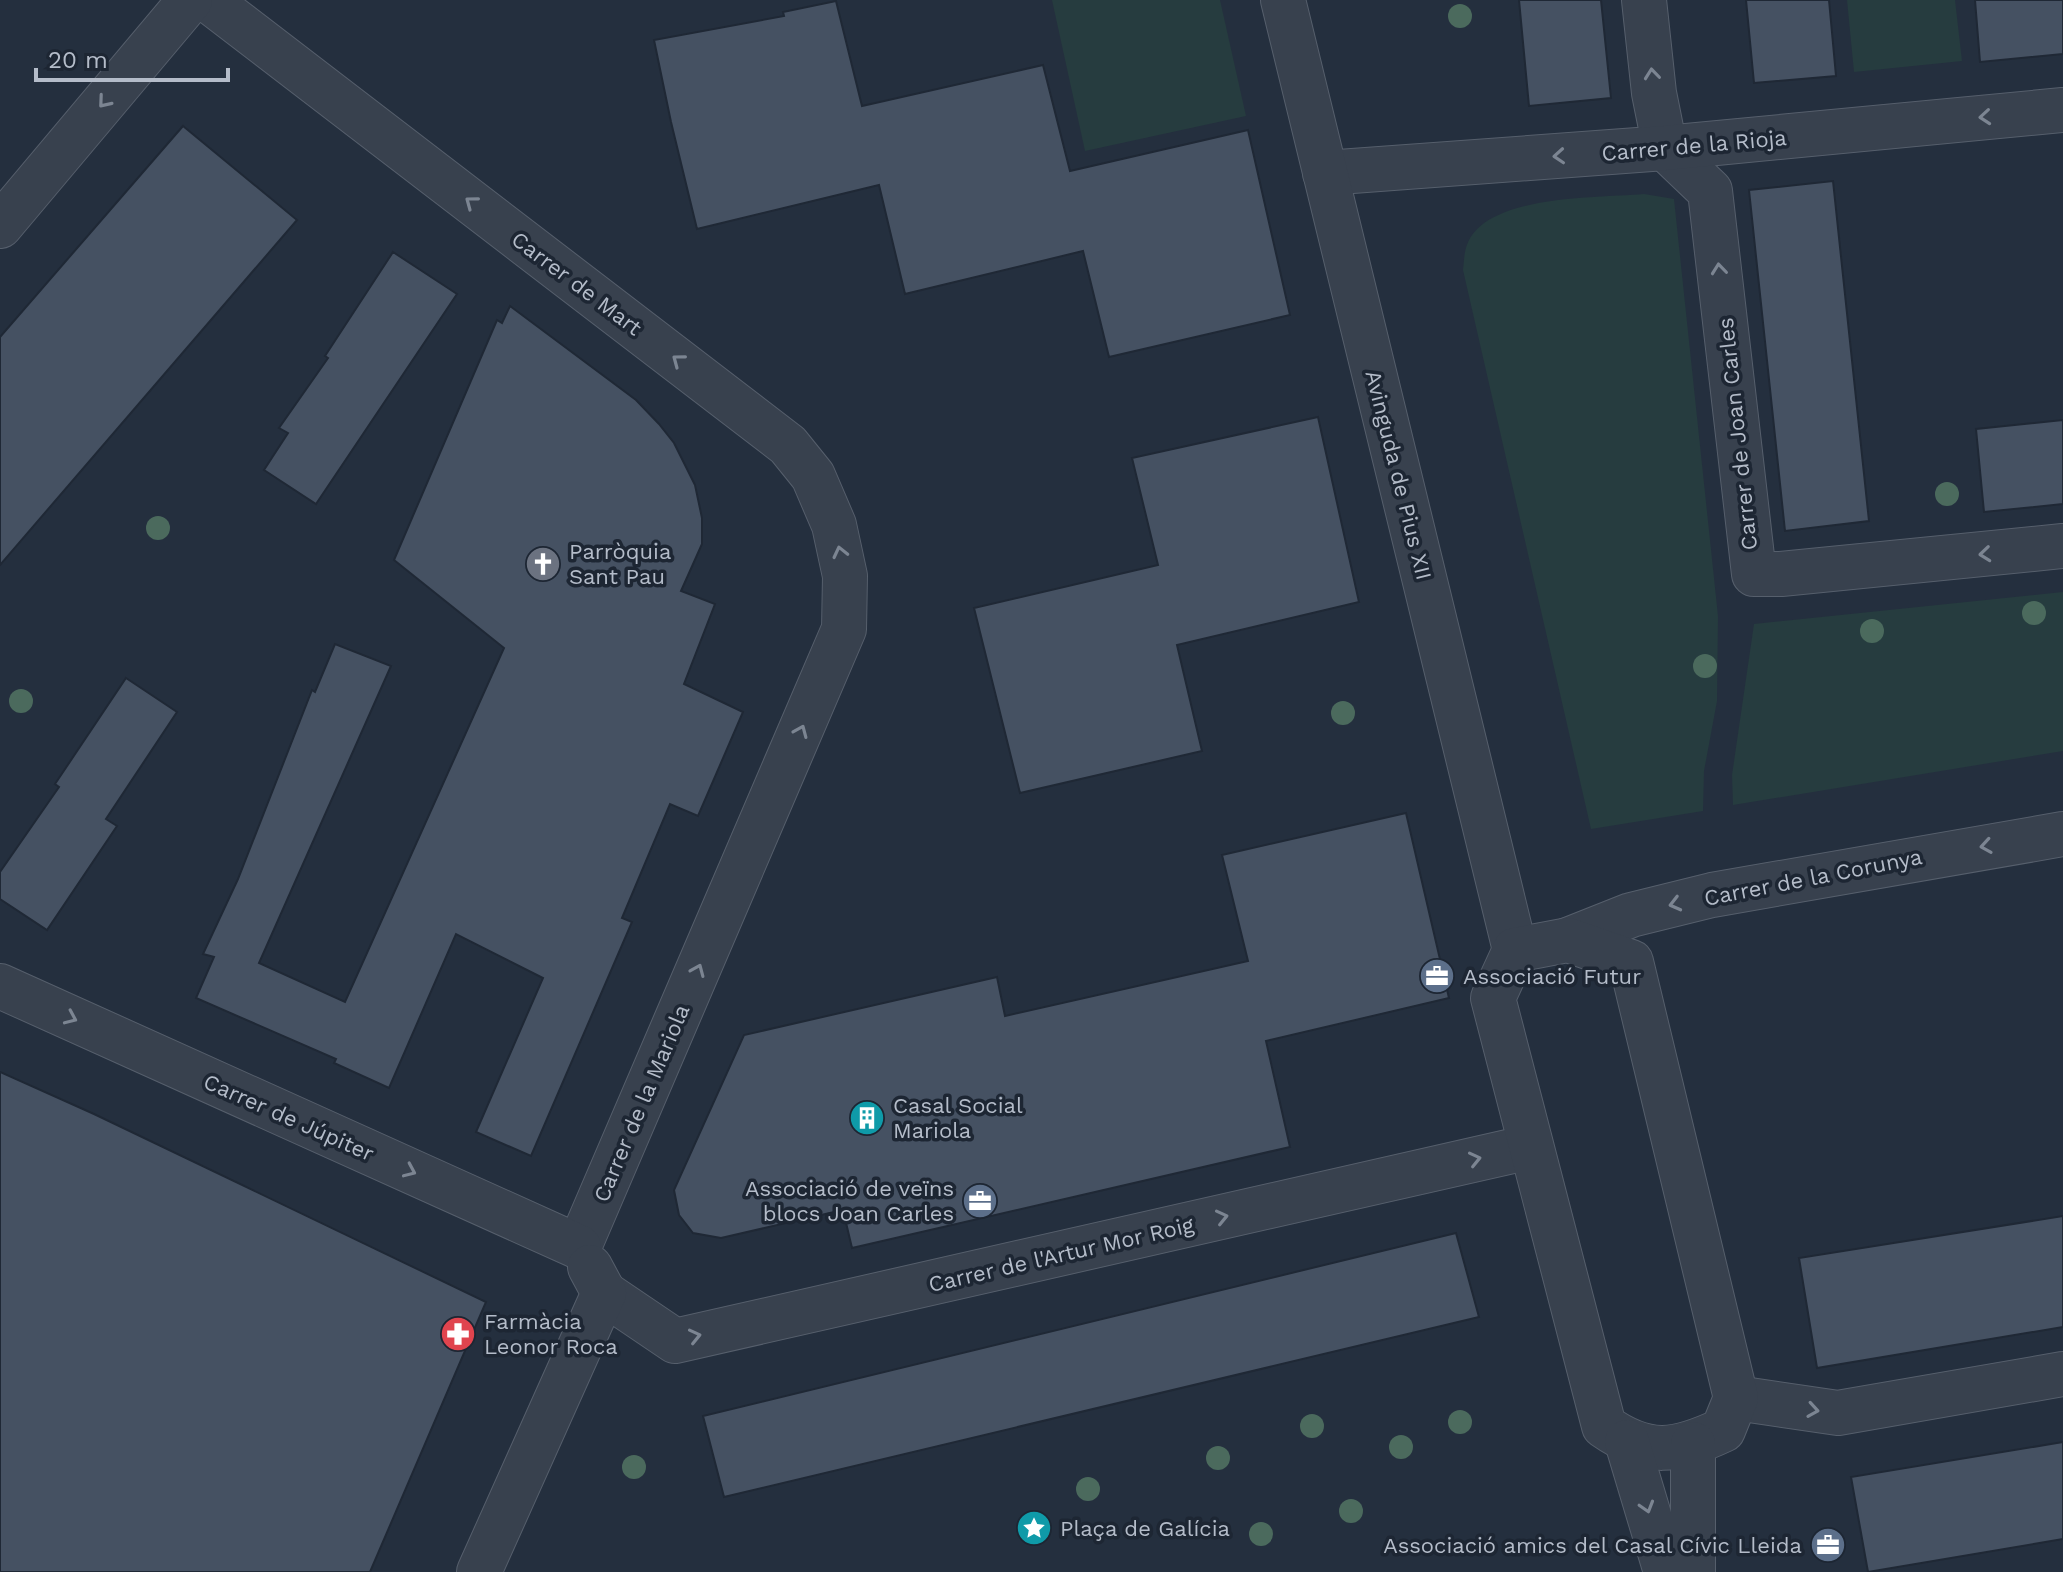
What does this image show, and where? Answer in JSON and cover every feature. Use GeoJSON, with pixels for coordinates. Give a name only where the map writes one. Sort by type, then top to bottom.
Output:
{"type":"FeatureCollection","features":[{"type":"Feature","properties":{"kind":"street"},"geometry":{"type":"LineString","coordinates":[[0,226],[190,0]]}},
{"type":"Feature","properties":{"kind":"street","name":"Carrer de Mart"},"geometry":{"type":"LineString","coordinates":[[208,0],[788,445],[813,476],[834,525],[845,576],[844,629]]}},
{"type":"Feature","properties":{"kind":"street","name":"Avinguda de Pius XII"},"geometry":{"type":"LineString","coordinates":[[1283,0],[1515,950]]}},
{"type":"Feature","properties":{"kind":"street"},"geometry":{"type":"LineString","coordinates":[[1644,0],[1654,93],[1665,148]]}},
{"type":"Feature","properties":{"kind":"street","name":"Carrer de la Rioja"},"geometry":{"type":"LineString","coordinates":[[1325,173],[1665,148],[2063,110]]}},
{"type":"Feature","properties":{"kind":"street","name":"Carrer de Joan Carles"},"geometry":{"type":"LineString","coordinates":[[1665,148],[1710,191],[1754,574],[1781,574],[2063,546]]}},
{"type":"Feature","properties":{"kind":"street","name":"Carrer de la Mariola"},"geometry":{"type":"LineString","coordinates":[[579,1247],[844,629]]}},
{"type":"Feature","properties":{"kind":"street","name":"Carrer de la Corunya"},"geometry":{"type":"LineString","coordinates":[[1515,950],[1568,940],[1631,915],[1712,895],[2063,834]]}},
{"type":"Feature","properties":{"kind":"street"},"geometry":{"type":"LineString","coordinates":[[1515,950],[1493,998],[1604,1426],[1627,1442],[1662,1449],[1693,1444],[1723,1430],[1736,1398],[1631,962],[1568,940]]}},
{"type":"Feature","properties":{"kind":"street","name":"Carrer de Júpiter"},"geometry":{"type":"LineString","coordinates":[[0,986],[579,1247]]}},
{"type":"Feature","properties":{"kind":"street","name":"Carrer de l'Artur Mor Roig"},"geometry":{"type":"LineString","coordinates":[[604,1293],[675,1341],[1530,1147]]}},
{"type":"Feature","properties":{"kind":"street"},"geometry":{"type":"LineString","coordinates":[[479,1572],[604,1293],[579,1247]]}},
{"type":"Feature","properties":{"kind":"street"},"geometry":{"type":"LineString","coordinates":[[1736,1398],[1838,1413],[2063,1374]]}},
{"type":"Feature","properties":{"kind":"street"},"geometry":{"type":"LineString","coordinates":[[1627,1442],[1666,1572]]}},
{"type":"Feature","properties":{"kind":"street"},"geometry":{"type":"LineString","coordinates":[[1693,1444],[1693,1572]]}},
{"type":"Feature","properties":{"kind":"green space"},"geometry":{"type":"Polygon","coordinates":[[[1052,0],[1220,0],[1246,116],[1085,151],[1052,0]]]}},
{"type":"Feature","properties":{"kind":"green space"},"geometry":{"type":"Polygon","coordinates":[[[1847,0],[1955,0],[1962,61],[1854,72],[1847,0]]]}},
{"type":"Feature","properties":{"kind":"green space"},"geometry":{"type":"Polygon","coordinates":[[[1644,194],[1674,199],[1718,616],[1717,701],[1704,771],[1703,811],[1591,829],[1463,270],[1467,245],[1478,228],[1496,216],[1546,202],[1644,194]]]}},
{"type":"Feature","properties":{"kind":"green space"},"geometry":{"type":"Polygon","coordinates":[[[2063,592],[2063,751],[1733,805],[1732,775],[1754,624],[2063,592]]]}},
{"type":"Feature","properties":{"kind":"building"},"geometry":{"type":"Polygon","coordinates":[[[1519,0],[1601,0],[1611,98],[1529,106],[1519,0]]]}},
{"type":"Feature","properties":{"kind":"building"},"geometry":{"type":"Polygon","coordinates":[[[1746,0],[1829,0],[1836,76],[1754,83],[1746,0]]]}},
{"type":"Feature","properties":{"kind":"building"},"geometry":{"type":"Polygon","coordinates":[[[1975,0],[2063,0],[2063,54],[1980,62],[1975,0]]]}},
{"type":"Feature","properties":{"kind":"building"},"geometry":{"type":"Polygon","coordinates":[[[836,1],[862,106],[1043,65],[1070,171],[1248,130],[1290,315],[1109,357],[1083,251],[905,294],[879,185],[697,229],[654,40],[784,16],[783,12],[836,1]]]}},
{"type":"Feature","properties":{"kind":"building"},"geometry":{"type":"Polygon","coordinates":[[[183,126],[297,220],[0,565],[0,337],[183,126]]]}},
{"type":"Feature","properties":{"kind":"building"},"geometry":{"type":"Polygon","coordinates":[[[1833,181],[1869,521],[1785,531],[1749,190],[1833,181]]]}},
{"type":"Feature","properties":{"kind":"building"},"geometry":{"type":"Polygon","coordinates":[[[393,252],[457,294],[316,504],[264,470],[288,433],[279,428],[328,358],[325,356],[393,252]]]}},
{"type":"Feature","properties":{"kind":"building"},"geometry":{"type":"Polygon","coordinates":[[[510,306],[636,400],[674,443],[695,485],[702,518],[702,544],[681,591],[715,604],[684,684],[743,712],[698,816],[670,804],[622,918],[632,922],[531,1156],[476,1132],[543,978],[456,934],[389,1088],[334,1063],[336,1059],[196,998],[214,957],[203,954],[238,879],[312,690],[315,692],[335,644],[391,666],[259,963],[345,1002],[504,648],[394,560],[497,320],[502,323],[510,306]]]}},
{"type":"Feature","properties":{"kind":"building"},"geometry":{"type":"Polygon","coordinates":[[[1318,417],[1359,602],[1177,645],[1202,751],[1020,793],[974,608],[1158,565],[1132,458],[1318,417]]]}},
{"type":"Feature","properties":{"kind":"building"},"geometry":{"type":"Polygon","coordinates":[[[2063,420],[2063,504],[1984,512],[1976,429],[2063,420]]]}},
{"type":"Feature","properties":{"kind":"building"},"geometry":{"type":"Polygon","coordinates":[[[126,678],[177,712],[106,819],[117,826],[47,930],[0,899],[0,872],[59,787],[55,784],[126,678]]]}},
{"type":"Feature","properties":{"kind":"building"},"geometry":{"type":"Polygon","coordinates":[[[1406,813],[1449,998],[1266,1041],[1290,1147],[852,1248],[843,1210],[721,1238],[693,1233],[679,1215],[674,1190],[744,1035],[997,977],[1005,1016],[1248,961],[1222,855],[1406,813]]]}},
{"type":"Feature","properties":{"kind":"building"},"geometry":{"type":"Polygon","coordinates":[[[0,1072],[486,1302],[370,1572],[0,1572],[0,1072]]]}},
{"type":"Feature","properties":{"kind":"building"},"geometry":{"type":"Polygon","coordinates":[[[2063,1216],[2063,1327],[1817,1368],[1799,1258],[2063,1216]]]}},
{"type":"Feature","properties":{"kind":"building"},"geometry":{"type":"Polygon","coordinates":[[[1456,1233],[1479,1317],[724,1497],[703,1416],[1456,1233]]]}},
{"type":"Feature","properties":{"kind":"building"},"geometry":{"type":"Polygon","coordinates":[[[2063,1442],[2063,1539],[1868,1572],[1851,1477],[2063,1442]]]}},
{"type":"Feature","properties":{"kind":"place","name":"Parròquia Sant Pau"},"geometry":{"type":"Point","coordinates":[543,564]}},
{"type":"Feature","properties":{"kind":"place","name":"Associació Futur"},"geometry":{"type":"Point","coordinates":[1437,976]}},
{"type":"Feature","properties":{"kind":"place","name":"Casal Social Mariola"},"geometry":{"type":"Point","coordinates":[867,1118]}},
{"type":"Feature","properties":{"kind":"place","name":"Associació de veïns blocs Joan Carles"},"geometry":{"type":"Point","coordinates":[980,1201]}},
{"type":"Feature","properties":{"kind":"place","name":"Farmàcia Leonor Roca"},"geometry":{"type":"Point","coordinates":[458,1334]}},
{"type":"Feature","properties":{"kind":"place","name":"Plaça de Galícia"},"geometry":{"type":"Point","coordinates":[1034,1528]}},
{"type":"Feature","properties":{"kind":"place","name":"Associació amics del Casal Cívic Lleida"},"geometry":{"type":"Point","coordinates":[1828,1545]}}]}
